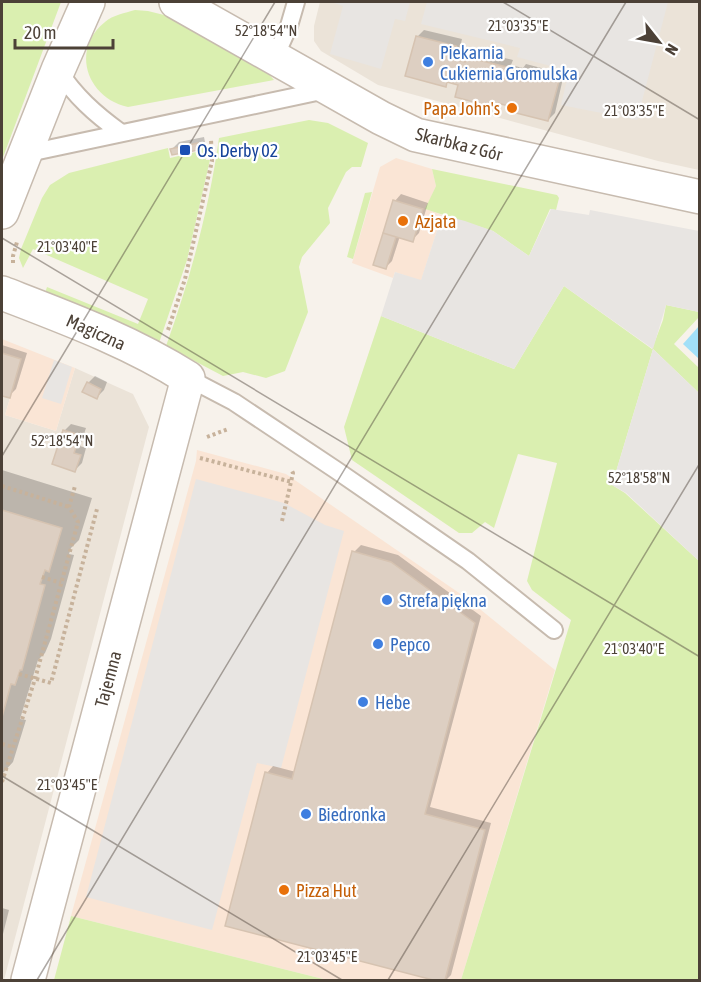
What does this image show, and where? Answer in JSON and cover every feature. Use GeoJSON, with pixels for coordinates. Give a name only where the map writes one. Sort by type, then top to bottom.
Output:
{"type":"FeatureCollection","features":[{"type":"Feature","properties":{"kind":"street"},"geometry":{"type":"LineString","coordinates":[[10,224],[24,154],[88,2]]}},
{"type":"Feature","properties":{"kind":"street","name":"Skarbka z Gór"},"geometry":{"type":"LineString","coordinates":[[176,2],[400,128],[429,139],[699,196]]}},
{"type":"Feature","properties":{"kind":"street","name":"Magiczna"},"geometry":{"type":"LineString","coordinates":[[7,280],[52,313],[157,360],[188,378]]}},
{"type":"Feature","properties":{"kind":"street","name":"Tajemna"},"geometry":{"type":"LineString","coordinates":[[28,981],[188,378]]}},
{"type":"Feature","properties":{"kind":"lane"},"geometry":{"type":"LineString","coordinates":[[275,57],[290,26],[296,2]]}},
{"type":"Feature","properties":{"kind":"lane"},"geometry":{"type":"LineString","coordinates":[[58,70],[83,103],[120,132]]}},
{"type":"Feature","properties":{"kind":"lane"},"geometry":{"type":"LineString","coordinates":[[24,154],[331,89]]}},
{"type":"Feature","properties":{"kind":"lane"},"geometry":{"type":"LineString","coordinates":[[188,378],[234,402],[355,483],[468,561],[554,630]]}},
{"type":"Feature","properties":{"kind":"path"},"geometry":{"type":"LineString","coordinates":[[157,360],[185,279],[212,161],[211,135]]}},
{"type":"Feature","properties":{"kind":"path"},"geometry":{"type":"LineString","coordinates":[[7,280],[13,256],[10,224]]}},
{"type":"Feature","properties":{"kind":"path"},"geometry":{"type":"LineString","coordinates":[[200,440],[227,428],[236,435]]}},
{"type":"Feature","properties":{"kind":"path"},"geometry":{"type":"LineString","coordinates":[[189,455],[292,482]]}},
{"type":"Feature","properties":{"kind":"path"},"geometry":{"type":"LineString","coordinates":[[282,521],[293,473],[284,466]]}},
{"type":"Feature","properties":{"kind":"path"},"geometry":{"type":"LineString","coordinates":[[2,486],[69,507],[78,522],[35,679],[2,782]]}},
{"type":"Feature","properties":{"kind":"path"},"geometry":{"type":"LineString","coordinates":[[69,507],[75,486]]}},
{"type":"Feature","properties":{"kind":"path"},"geometry":{"type":"LineString","coordinates":[[19,674],[51,683],[97,509]]}},
{"type":"Feature","properties":{"kind":"path"},"geometry":{"type":"LineString","coordinates":[[42,577],[61,583]]}},
{"type":"Feature","properties":{"kind":"path"},"geometry":{"type":"LineString","coordinates":[[2,744],[13,747]]}},
{"type":"Feature","properties":{"kind":"shaded area"},"geometry":{"type":"Polygon","coordinates":[[[320,2],[699,2],[699,170],[378,85],[321,51],[314,41],[314,26],[320,2]]]}},
{"type":"Feature","properties":{"kind":"shaded area"},"geometry":{"type":"Polygon","coordinates":[[[334,2],[410,2],[405,21],[395,19],[381,69],[330,54],[343,6],[334,2]]]}},
{"type":"Feature","properties":{"kind":"shaded area"},"geometry":{"type":"Polygon","coordinates":[[[427,2],[668,2],[637,120],[561,105],[569,71],[517,57],[520,48],[421,24],[427,2]]]}},
{"type":"Feature","properties":{"kind":"shaded area"},"geometry":{"type":"Polygon","coordinates":[[[396,158],[432,169],[436,186],[426,209],[442,215],[421,281],[395,272],[393,278],[352,263],[380,167],[396,158]]]}},
{"type":"Feature","properties":{"kind":"shaded area"},"geometry":{"type":"Polygon","coordinates":[[[551,209],[589,215],[590,210],[699,231],[699,312],[666,305],[653,349],[564,286],[514,369],[381,316],[395,272],[421,280],[442,215],[493,231],[529,256],[551,209]]]}},
{"type":"Feature","properties":{"kind":"shaded area"},"geometry":{"type":"Polygon","coordinates":[[[2,339],[75,368],[56,431],[5,415],[10,398],[2,396],[2,339]]]}},
{"type":"Feature","properties":{"kind":"shaded area"},"geometry":{"type":"Polygon","coordinates":[[[653,349],[699,393],[699,561],[626,493],[612,485],[653,349]]]}},
{"type":"Feature","properties":{"kind":"shaded area"},"geometry":{"type":"Polygon","coordinates":[[[54,360],[72,367],[61,404],[42,398],[54,360]]]}},
{"type":"Feature","properties":{"kind":"shaded area"},"geometry":{"type":"Polygon","coordinates":[[[75,368],[133,394],[149,427],[4,980],[2,980],[2,396],[10,398],[5,415],[56,431],[75,368]]]}},
{"type":"Feature","properties":{"kind":"shaded area"},"geometry":{"type":"Polygon","coordinates":[[[197,450],[286,474],[465,597],[555,670],[461,980],[327,980],[71,916],[196,461],[197,450]]]}},
{"type":"Feature","properties":{"kind":"shaded area"},"geometry":{"type":"Polygon","coordinates":[[[196,479],[284,503],[325,525],[344,531],[281,768],[257,763],[212,930],[86,897],[196,479]]]}},
{"type":"Feature","properties":{"kind":"green space"},"geometry":{"type":"Polygon","coordinates":[[[2,2],[61,2],[2,160],[2,2]]]}},
{"type":"Feature","properties":{"kind":"green space"},"geometry":{"type":"Polygon","coordinates":[[[135,10],[168,16],[267,72],[274,80],[128,107],[114,102],[93,84],[86,59],[88,46],[94,33],[105,22],[115,16],[135,10]]]}},
{"type":"Feature","properties":{"kind":"green space"},"geometry":{"type":"Polygon","coordinates":[[[309,120],[328,123],[368,143],[361,167],[352,167],[346,172],[328,208],[330,223],[302,257],[299,267],[308,312],[285,371],[266,378],[243,372],[223,376],[166,346],[198,244],[219,138],[309,120]]]}},
{"type":"Feature","properties":{"kind":"green space"},"geometry":{"type":"Polygon","coordinates":[[[200,142],[202,142],[206,160],[210,160],[187,260],[159,343],[45,293],[47,287],[138,324],[148,299],[33,249],[23,268],[19,258],[21,249],[42,198],[50,185],[69,173],[168,148],[170,158],[200,151],[200,142]]]}},
{"type":"Feature","properties":{"kind":"green space"},"geometry":{"type":"Polygon","coordinates":[[[432,169],[557,195],[559,198],[556,210],[550,209],[529,256],[493,231],[425,209],[436,186],[432,169]]]}},
{"type":"Feature","properties":{"kind":"green space"},"geometry":{"type":"Polygon","coordinates":[[[372,192],[353,259],[347,257],[365,193],[372,192]]]}},
{"type":"Feature","properties":{"kind":"green space"},"geometry":{"type":"Polygon","coordinates":[[[564,286],[652,349],[666,305],[699,312],[699,317],[674,344],[699,368],[699,393],[653,349],[612,485],[625,493],[699,561],[699,980],[461,980],[571,620],[532,590],[527,581],[557,463],[518,454],[494,528],[485,522],[472,533],[459,533],[352,460],[344,427],[381,316],[514,369],[564,286]]]}},
{"type":"Feature","properties":{"kind":"green space"},"geometry":{"type":"Polygon","coordinates":[[[71,916],[327,980],[54,980],[71,916]]]}},
{"type":"Feature","properties":{"kind":"water"},"geometry":{"type":"Polygon","coordinates":[[[699,326],[699,359],[683,344],[699,326]]]}},
{"type":"Feature","properties":{"kind":"building"},"geometry":{"type":"Polygon","coordinates":[[[416,36],[456,46],[453,59],[465,62],[466,57],[507,67],[505,72],[517,75],[518,70],[559,81],[548,121],[508,111],[509,106],[497,103],[496,108],[455,97],[458,85],[447,82],[446,87],[405,76],[416,36]]]}},
{"type":"Feature","properties":{"kind":"building"},"geometry":{"type":"Polygon","coordinates":[[[198,143],[199,150],[172,155],[170,149],[198,143]]]}},
{"type":"Feature","properties":{"kind":"building","name":"Azjata"},"geometry":{"type":"Polygon","coordinates":[[[393,200],[423,209],[413,242],[383,233],[393,200]]]}},
{"type":"Feature","properties":{"kind":"building"},"geometry":{"type":"Polygon","coordinates":[[[383,233],[396,237],[386,269],[373,265],[383,233]]]}},
{"type":"Feature","properties":{"kind":"building"},"geometry":{"type":"Polygon","coordinates":[[[2,353],[21,359],[10,398],[2,396],[2,353]]]}},
{"type":"Feature","properties":{"kind":"building"},"geometry":{"type":"Polygon","coordinates":[[[87,382],[101,389],[97,399],[82,392],[87,382]]]}},
{"type":"Feature","properties":{"kind":"building"},"geometry":{"type":"Polygon","coordinates":[[[63,430],[80,435],[74,453],[81,455],[75,472],[52,464],[63,430]]]}},
{"type":"Feature","properties":{"kind":"building"},"geometry":{"type":"Polygon","coordinates":[[[2,510],[62,528],[49,572],[45,570],[40,584],[45,585],[22,670],[20,670],[15,685],[11,684],[2,717],[2,510]]]}},
{"type":"Feature","properties":{"kind":"building"},"geometry":{"type":"Polygon","coordinates":[[[352,551],[391,562],[475,623],[425,814],[485,830],[445,980],[433,980],[225,926],[265,772],[292,779],[352,551]]]}},
{"type":"Feature","properties":{"kind":"place","name":"Piekarnia Cukiernia Gromulska"},"geometry":{"type":"Point","coordinates":[428,62]}},
{"type":"Feature","properties":{"kind":"place","name":"Papa John's"},"geometry":{"type":"Point","coordinates":[512,108]}},
{"type":"Feature","properties":{"kind":"place","name":"Os. Derby 02"},"geometry":{"type":"Point","coordinates":[185,150]}},
{"type":"Feature","properties":{"kind":"place","name":"Azjata"},"geometry":{"type":"Point","coordinates":[403,221]}},
{"type":"Feature","properties":{"kind":"place","name":"Strefa piękna"},"geometry":{"type":"Point","coordinates":[387,600]}},
{"type":"Feature","properties":{"kind":"place","name":"Pepco"},"geometry":{"type":"Point","coordinates":[378,644]}},
{"type":"Feature","properties":{"kind":"place","name":"Hebe"},"geometry":{"type":"Point","coordinates":[363,702]}},
{"type":"Feature","properties":{"kind":"place","name":"Biedronka"},"geometry":{"type":"Point","coordinates":[306,814]}},
{"type":"Feature","properties":{"kind":"place","name":"Pizza Hut"},"geometry":{"type":"Point","coordinates":[284,890]}}]}
